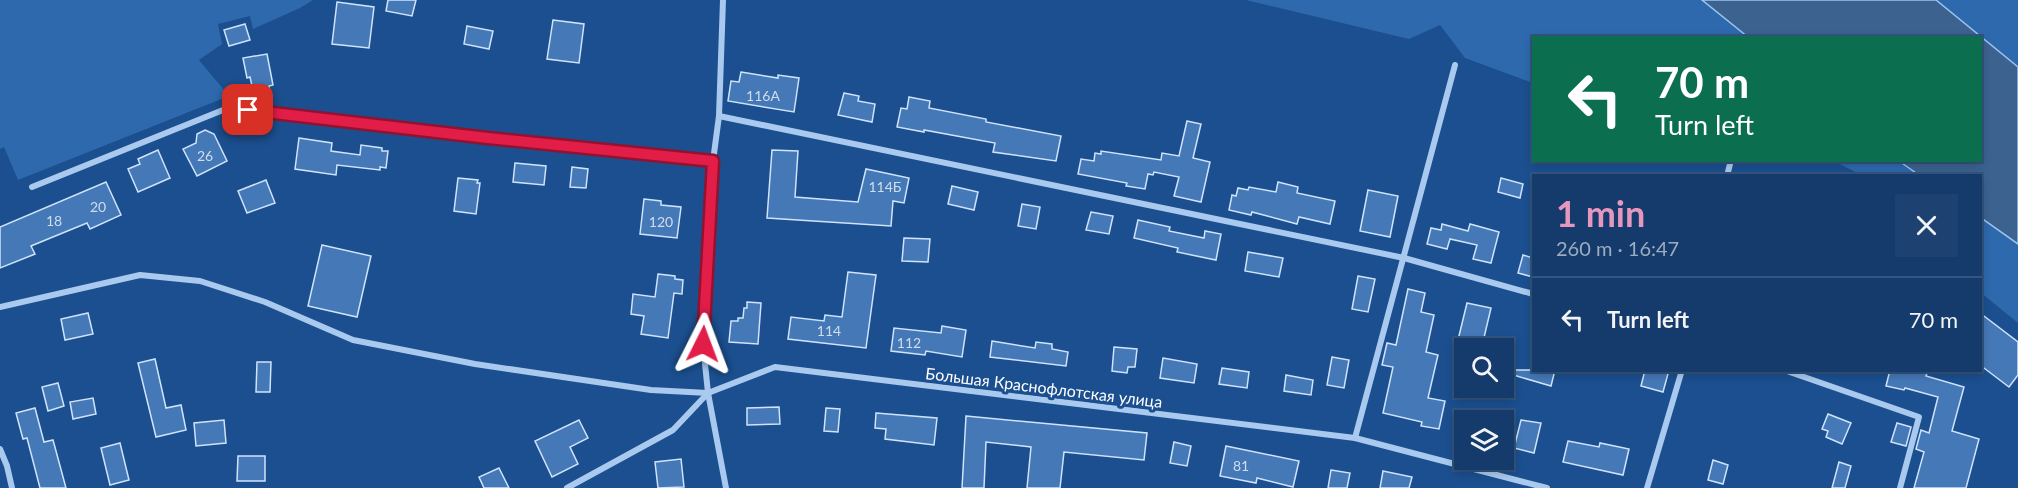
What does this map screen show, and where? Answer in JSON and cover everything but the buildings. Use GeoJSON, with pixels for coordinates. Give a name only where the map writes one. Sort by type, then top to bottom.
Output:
{"type":"FeatureCollection","features":[{"type":"Feature","properties":{"kind":"street"},"geometry":{"type":"LineString","coordinates":[[723,0],[719,116],[713,161],[703,344],[708,393],[726,488]]}},
{"type":"Feature","properties":{"kind":"street"},"geometry":{"type":"LineString","coordinates":[[1355,438],[1437,125],[1455,65]]}},
{"type":"Feature","properties":{"kind":"street"},"geometry":{"type":"LineString","coordinates":[[32,187],[228,108],[713,161]]}},
{"type":"Feature","properties":{"kind":"street"},"geometry":{"type":"LineString","coordinates":[[719,116],[1404,258],[1532,294]]}},
{"type":"Feature","properties":{"kind":"street"},"geometry":{"type":"LineString","coordinates":[[0,307],[140,276],[200,281],[265,302],[353,340],[475,364],[651,390],[708,393]]}},
{"type":"Feature","properties":{"kind":"street","name":"Большая Краснофлотская улица"},"geometry":{"type":"LineString","coordinates":[[567,488],[673,430],[708,393],[776,367],[1355,438],[1547,488]]}},
{"type":"Feature","properties":{"kind":"street"},"geometry":{"type":"LineString","coordinates":[[1647,488],[1681,372]]}},
{"type":"Feature","properties":{"kind":"street"},"geometry":{"type":"LineString","coordinates":[[1790,372],[1919,417],[1900,488]]}},
{"type":"Feature","properties":{"kind":"street"},"geometry":{"type":"LineString","coordinates":[[0,448],[12,488]]}},
{"type":"Feature","properties":{"kind":"shaded area"},"geometry":{"type":"Polygon","coordinates":[[[0,0],[313,0],[253,29],[250,16],[218,24],[222,44],[199,60],[229,96],[18,180],[4,147],[0,149],[0,0]]]}},
{"type":"Feature","properties":{"kind":"shaded area"},"geometry":{"type":"Polygon","coordinates":[[[1246,0],[1702,0],[1747,36],[1532,36],[1532,83],[1465,58],[1440,25],[1409,39],[1246,0]]]}},
{"type":"Feature","properties":{"kind":"shaded area"},"geometry":{"type":"Polygon","coordinates":[[[1702,0],[1936,0],[1980,36],[1747,36],[1702,0]]]}},
{"type":"Feature","properties":{"kind":"shaded area"},"geometry":{"type":"Polygon","coordinates":[[[1936,0],[2018,0],[2018,67],[1936,0]]]}},
{"type":"Feature","properties":{"kind":"shaded area"},"geometry":{"type":"Polygon","coordinates":[[[1982,38],[2018,67],[2018,244],[1982,218],[1982,174],[1918,174],[1900,162],[1982,162],[1982,38]]]}},
{"type":"Feature","properties":{"kind":"shaded area"},"geometry":{"type":"Polygon","coordinates":[[[1836,162],[1900,162],[1918,174],[1859,174],[1836,162]]]}},
{"type":"Feature","properties":{"kind":"shaded area"},"geometry":{"type":"Polygon","coordinates":[[[1982,218],[2018,244],[2018,323],[1982,294],[1982,218]]]}},
{"type":"Feature","properties":{"kind":"route"},"geometry":{"type":"LineString","coordinates":[[248,110],[713,161],[703,344]]}}]}
